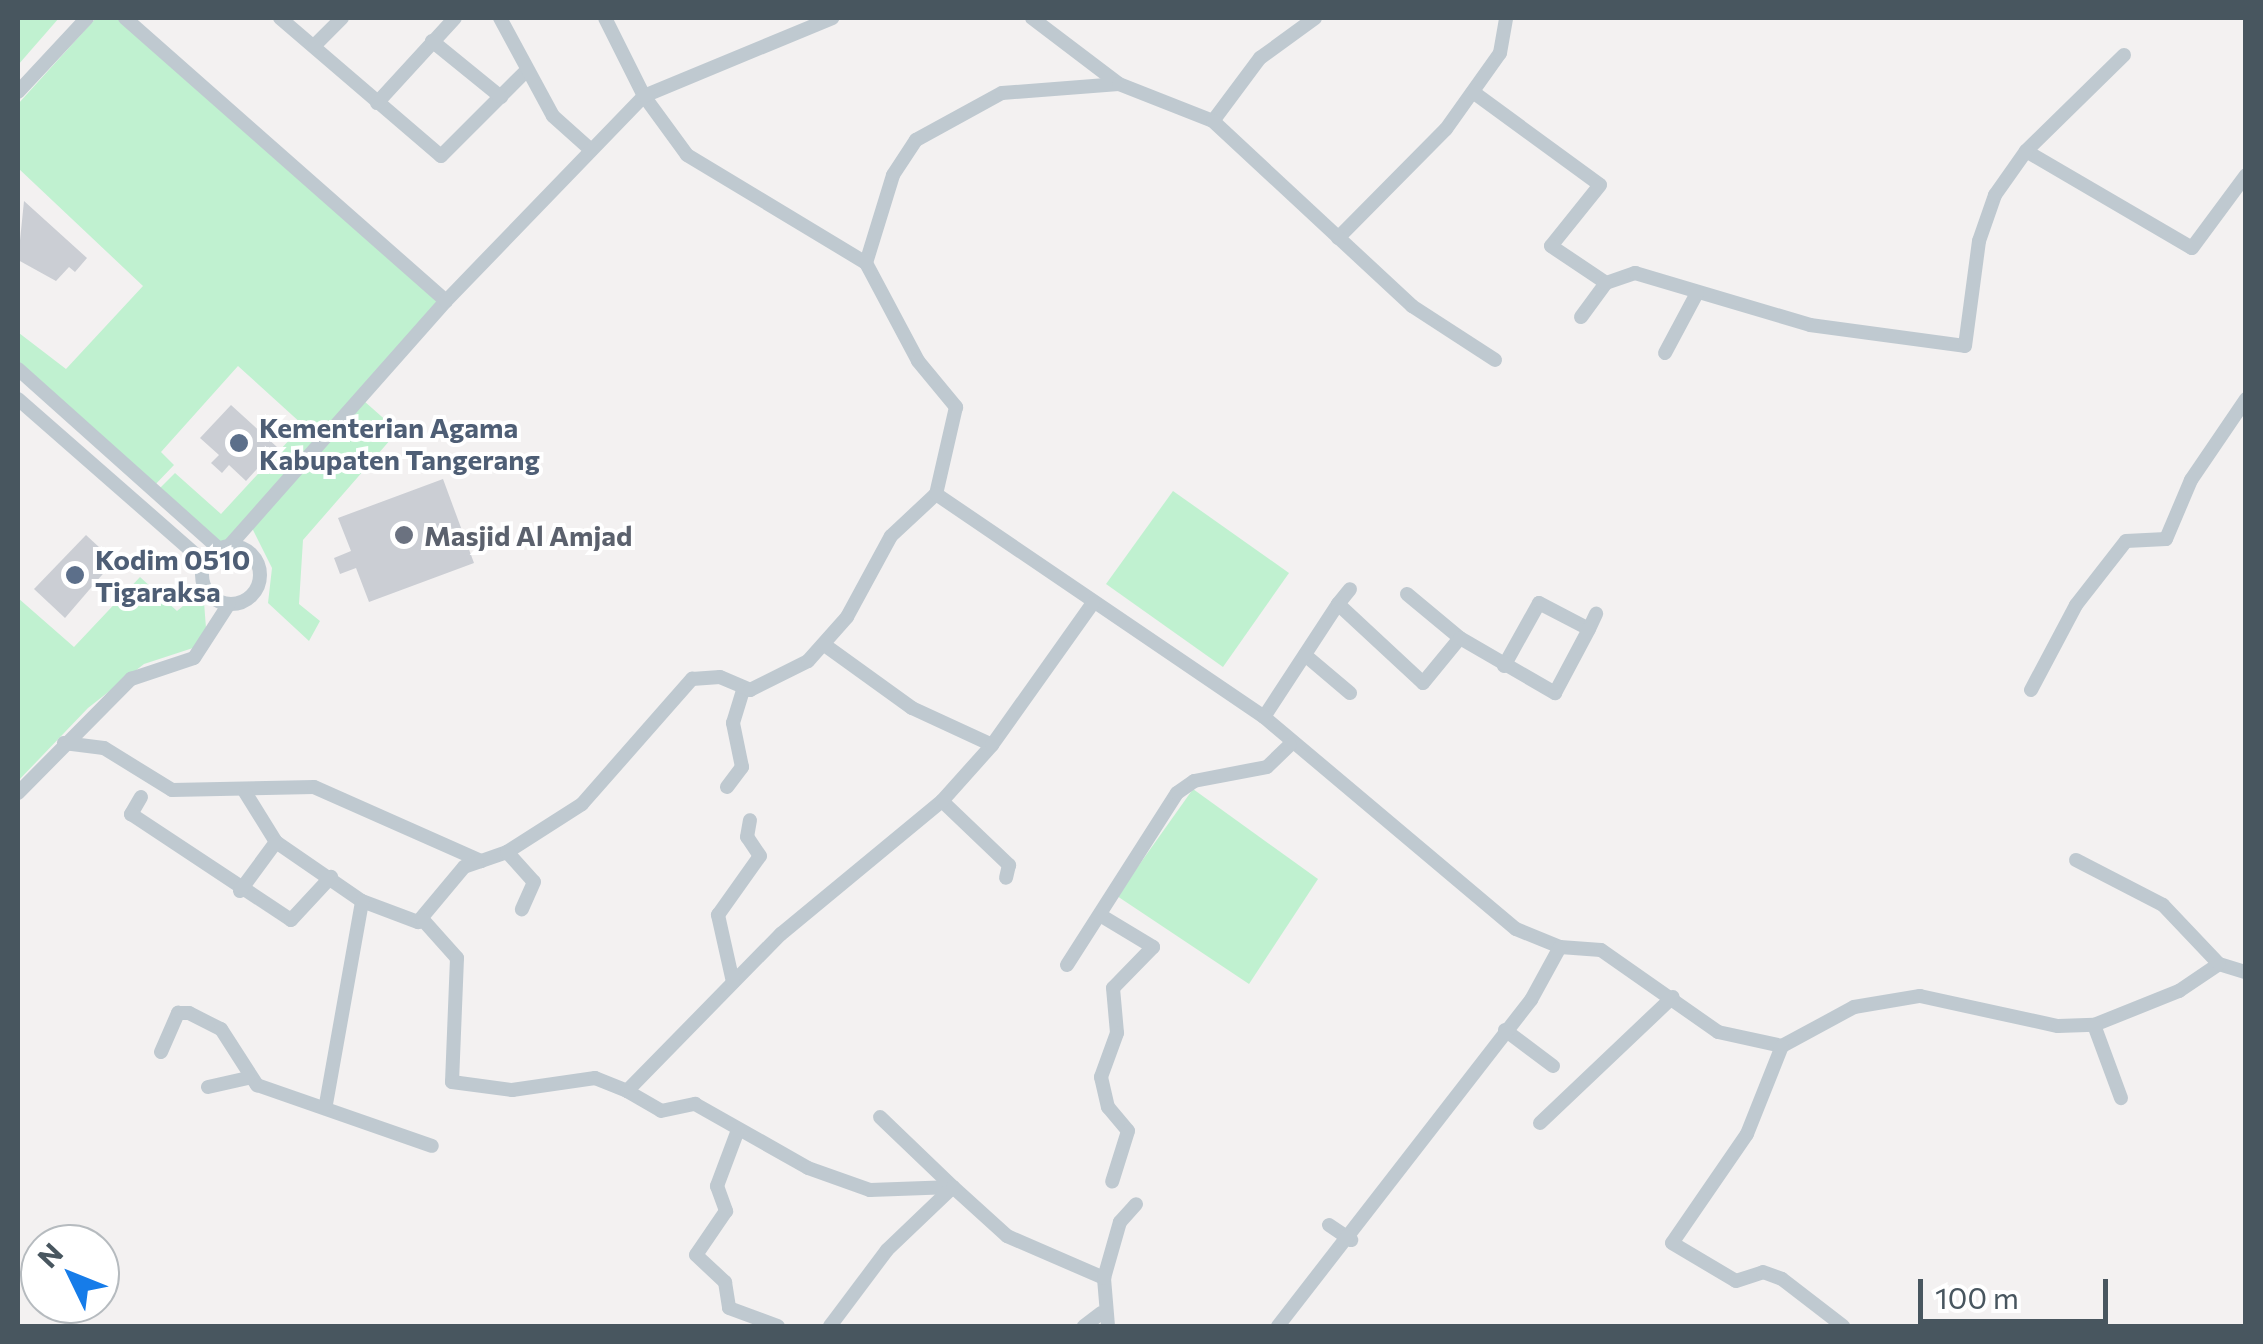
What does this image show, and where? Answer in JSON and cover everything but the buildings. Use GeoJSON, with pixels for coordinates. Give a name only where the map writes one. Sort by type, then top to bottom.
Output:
{"type":"FeatureCollection","features":[{"type":"Feature","properties":{"kind":"street"},"geometry":{"type":"LineString","coordinates":[[18,92],[87,18]]}},
{"type":"Feature","properties":{"kind":"street"},"geometry":{"type":"LineString","coordinates":[[124,18],[446,301]]}},
{"type":"Feature","properties":{"kind":"street"},"geometry":{"type":"LineString","coordinates":[[280,18],[441,156],[526,72]]}},
{"type":"Feature","properties":{"kind":"street"},"geometry":{"type":"LineString","coordinates":[[315,45],[342,18]]}},
{"type":"Feature","properties":{"kind":"street"},"geometry":{"type":"LineString","coordinates":[[377,102],[454,18]]}},
{"type":"Feature","properties":{"kind":"street"},"geometry":{"type":"LineString","coordinates":[[500,18],[552,116],[591,150]]}},
{"type":"Feature","properties":{"kind":"street"},"geometry":{"type":"LineString","coordinates":[[605,18],[644,96],[687,154],[866,263],[918,362],[956,407],[936,494],[890,536],[826,646],[787,673],[742,690]]}},
{"type":"Feature","properties":{"kind":"street"},"geometry":{"type":"LineString","coordinates":[[204,562],[224,547],[446,301],[644,96],[832,18]]}},
{"type":"Feature","properties":{"kind":"street"},"geometry":{"type":"LineString","coordinates":[[1032,18],[1119,84],[1213,122],[1412,306],[1495,360]]}},
{"type":"Feature","properties":{"kind":"street"},"geometry":{"type":"LineString","coordinates":[[1213,122],[1260,58],[1315,18]]}},
{"type":"Feature","properties":{"kind":"street"},"geometry":{"type":"LineString","coordinates":[[1338,238],[1473,92],[1500,52],[1506,18]]}},
{"type":"Feature","properties":{"kind":"street"},"geometry":{"type":"LineString","coordinates":[[432,41],[501,97]]}},
{"type":"Feature","properties":{"kind":"street"},"geometry":{"type":"LineString","coordinates":[[1581,317],[1606,283],[1635,273],[1810,325],[1965,346],[1979,241],[1995,195],[2026,150],[2124,55]]}},
{"type":"Feature","properties":{"kind":"street"},"geometry":{"type":"LineString","coordinates":[[866,263],[893,175],[916,140],[1002,94],[1119,84]]}},
{"type":"Feature","properties":{"kind":"street"},"geometry":{"type":"LineString","coordinates":[[1473,92],[1600,185],[1550,246],[1606,283]]}},
{"type":"Feature","properties":{"kind":"street"},"geometry":{"type":"LineString","coordinates":[[2026,150],[2192,248],[2246,175]]}},
{"type":"Feature","properties":{"kind":"street"},"geometry":{"type":"LineString","coordinates":[[1665,354],[1698,293]]}},
{"type":"Feature","properties":{"kind":"street"},"geometry":{"type":"LineString","coordinates":[[18,370],[224,547],[252,554],[260,576],[250,596],[229,604],[194,658],[130,679],[18,794]]}},
{"type":"Feature","properties":{"kind":"street"},"geometry":{"type":"LineString","coordinates":[[18,399],[204,562],[206,590],[229,604]]}},
{"type":"Feature","properties":{"kind":"street"},"geometry":{"type":"LineString","coordinates":[[2031,690],[2076,605],[2126,542],[2166,539],[2192,480],[2246,399]]}},
{"type":"Feature","properties":{"kind":"street"},"geometry":{"type":"LineString","coordinates":[[936,494],[1264,718],[1290,745],[1516,928],[1560,947],[1601,950],[1718,1032],[1782,1046],[1884,997],[1947,998],[2058,1026],[2094,1025],[2179,991],[2219,964]]}},
{"type":"Feature","properties":{"kind":"street"},"geometry":{"type":"LineString","coordinates":[[1264,718],[1350,589]]}},
{"type":"Feature","properties":{"kind":"street"},"geometry":{"type":"LineString","coordinates":[[1408,594],[1460,638],[1556,692],[1596,614]]}},
{"type":"Feature","properties":{"kind":"street"},"geometry":{"type":"LineString","coordinates":[[627,1091],[733,982],[942,800],[992,746],[1093,603]]}},
{"type":"Feature","properties":{"kind":"street"},"geometry":{"type":"LineString","coordinates":[[1504,666],[1538,603],[1589,628]]}},
{"type":"Feature","properties":{"kind":"street"},"geometry":{"type":"LineString","coordinates":[[1338,604],[1423,684],[1460,638]]}},
{"type":"Feature","properties":{"kind":"street"},"geometry":{"type":"LineString","coordinates":[[826,646],[912,708],[992,746]]}},
{"type":"Feature","properties":{"kind":"street"},"geometry":{"type":"LineString","coordinates":[[1304,655],[1350,693]]}},
{"type":"Feature","properties":{"kind":"street"},"geometry":{"type":"LineString","coordinates":[[423,920],[464,867],[507,852],[582,804],[692,678],[720,677],[742,690]]}},
{"type":"Feature","properties":{"kind":"street"},"geometry":{"type":"LineString","coordinates":[[727,787],[742,767],[733,723],[742,690]]}},
{"type":"Feature","properties":{"kind":"street"},"geometry":{"type":"LineString","coordinates":[[64,744],[104,748],[172,790],[245,792],[314,786],[482,862]]}},
{"type":"Feature","properties":{"kind":"street"},"geometry":{"type":"LineString","coordinates":[[1066,965],[1177,793],[1194,782],[1267,768],[1290,745]]}},
{"type":"Feature","properties":{"kind":"street"},"geometry":{"type":"LineString","coordinates":[[245,792],[276,842],[362,901],[423,920],[456,958],[452,1082],[512,1090],[586,1077],[627,1091],[661,1111],[695,1104],[738,1130],[870,1190],[952,1187]]}},
{"type":"Feature","properties":{"kind":"street"},"geometry":{"type":"LineString","coordinates":[[141,797],[130,814],[240,892],[294,921],[330,877]]}},
{"type":"Feature","properties":{"kind":"street"},"geometry":{"type":"LineString","coordinates":[[942,800],[1009,864],[1006,878]]}},
{"type":"Feature","properties":{"kind":"street"},"geometry":{"type":"LineString","coordinates":[[733,982],[718,915],[757,866],[758,848],[747,837],[750,820]]}},
{"type":"Feature","properties":{"kind":"street"},"geometry":{"type":"LineString","coordinates":[[240,892],[276,842]]}},
{"type":"Feature","properties":{"kind":"street"},"geometry":{"type":"LineString","coordinates":[[507,852],[534,882],[522,910]]}},
{"type":"Feature","properties":{"kind":"street"},"geometry":{"type":"LineString","coordinates":[[2076,860],[2163,905],[2219,964],[2246,972]]}},
{"type":"Feature","properties":{"kind":"street"},"geometry":{"type":"LineString","coordinates":[[326,1104],[362,901]]}},
{"type":"Feature","properties":{"kind":"street"},"geometry":{"type":"LineString","coordinates":[[1100,915],[1154,948],[1112,988],[1117,1033],[1101,1077],[1108,1107],[1128,1132],[1112,1182]]}},
{"type":"Feature","properties":{"kind":"street"},"geometry":{"type":"LineString","coordinates":[[1278,1326],[1351,1240],[1505,1030],[1560,947]]}},
{"type":"Feature","properties":{"kind":"street"},"geometry":{"type":"LineString","coordinates":[[1540,1123],[1673,998]]}},
{"type":"Feature","properties":{"kind":"street"},"geometry":{"type":"LineString","coordinates":[[161,1052],[178,1013],[189,1013],[221,1029],[248,1078]]}},
{"type":"Feature","properties":{"kind":"street"},"geometry":{"type":"LineString","coordinates":[[2094,1025],[2121,1098]]}},
{"type":"Feature","properties":{"kind":"street"},"geometry":{"type":"LineString","coordinates":[[1505,1030],[1552,1066]]}},
{"type":"Feature","properties":{"kind":"street"},"geometry":{"type":"LineString","coordinates":[[1782,1046],[1747,1134],[1672,1244],[1736,1280],[1763,1272],[1782,1280],[1843,1326]]}},
{"type":"Feature","properties":{"kind":"street"},"geometry":{"type":"LineString","coordinates":[[208,1086],[248,1078],[432,1146]]}},
{"type":"Feature","properties":{"kind":"street"},"geometry":{"type":"LineString","coordinates":[[880,1117],[1007,1236],[1104,1278]]}},
{"type":"Feature","properties":{"kind":"street"},"geometry":{"type":"LineString","coordinates":[[738,1130],[717,1186],[726,1211],[696,1255],[725,1282],[729,1308],[778,1326]]}},
{"type":"Feature","properties":{"kind":"street"},"geometry":{"type":"LineString","coordinates":[[830,1326],[887,1250],[952,1187]]}},
{"type":"Feature","properties":{"kind":"street"},"geometry":{"type":"LineString","coordinates":[[1084,1326],[1105,1320],[1104,1278],[1120,1222],[1136,1204]]}},
{"type":"Feature","properties":{"kind":"street"},"geometry":{"type":"LineString","coordinates":[[1329,1225],[1351,1240]]}},
{"type":"Feature","properties":{"kind":"green space"},"geometry":{"type":"Polygon","coordinates":[[[18,18],[59,18],[18,65],[18,18]]]}},
{"type":"Feature","properties":{"kind":"green space"},"geometry":{"type":"Polygon","coordinates":[[[96,18],[118,18],[444,301],[230,543],[218,545],[156,492],[175,473],[221,514],[303,425],[238,366],[161,452],[174,465],[152,488],[18,367],[19,333],[66,369],[143,286],[18,168],[18,104],[96,18]]]}},
{"type":"Feature","properties":{"kind":"green space"},"geometry":{"type":"Polygon","coordinates":[[[364,401],[398,431],[303,540],[299,604],[320,621],[309,641],[268,603],[272,568],[252,528],[364,401]]]}},
{"type":"Feature","properties":{"kind":"green space"},"geometry":{"type":"Polygon","coordinates":[[[1173,491],[1289,573],[1223,667],[1106,584],[1173,491]]]}},
{"type":"Feature","properties":{"kind":"green space"},"geometry":{"type":"Polygon","coordinates":[[[140,577],[177,611],[196,595],[204,602],[206,628],[196,647],[144,664],[88,708],[18,781],[18,598],[74,647],[140,577]]]}},
{"type":"Feature","properties":{"kind":"green space"},"geometry":{"type":"Polygon","coordinates":[[[1193,789],[1318,879],[1249,984],[1117,896],[1193,789]]]}},
{"type":"Feature","properties":{"kind":"place","name":"Kementerian Agama Kabupaten Tangerang"},"geometry":{"type":"Point","coordinates":[239,443]}},
{"type":"Feature","properties":{"kind":"place","name":"Masjid Al Amjad"},"geometry":{"type":"Point","coordinates":[404,535]}},
{"type":"Feature","properties":{"kind":"place","name":"Kodim 0510 Tigaraksa"},"geometry":{"type":"Point","coordinates":[75,575]}}]}
